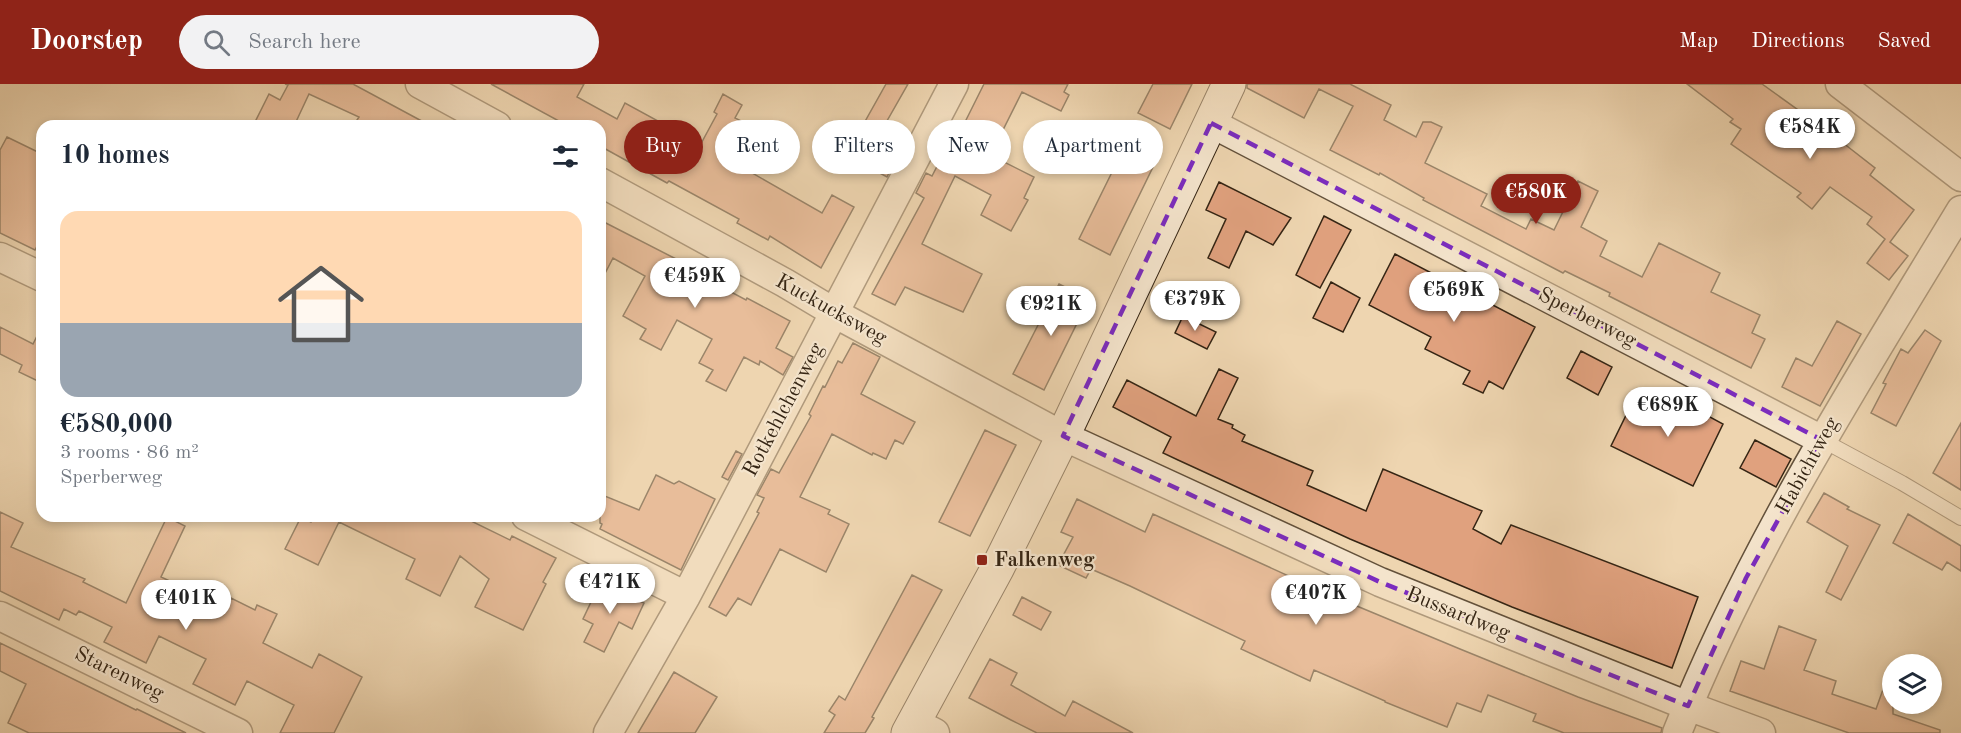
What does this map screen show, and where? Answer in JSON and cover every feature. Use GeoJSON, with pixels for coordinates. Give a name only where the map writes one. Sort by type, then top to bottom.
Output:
{"type":"FeatureCollection","features":[{"type":"Feature","properties":{"kind":"street"},"geometry":{"type":"LineString","coordinates":[[420,84],[486,120]]}},
{"type":"Feature","properties":{"kind":"street","name":"Rotkehlchenweg"},"geometry":{"type":"LineString","coordinates":[[608,733],[686,596],[954,84]]}},
{"type":"Feature","properties":{"kind":"street"},"geometry":{"type":"LineString","coordinates":[[919,730],[1063,436],[1229,84]]}},
{"type":"Feature","properties":{"kind":"street"},"geometry":{"type":"LineString","coordinates":[[1840,84],[1961,177]]}},
{"type":"Feature","properties":{"kind":"street","name":"Sperberweg"},"geometry":{"type":"LineString","coordinates":[[1211,123],[1822,440]]}},
{"type":"Feature","properties":{"kind":"street","name":"Kuckucksweg"},"geometry":{"type":"LineString","coordinates":[[606,185],[854,324],[1063,436]]}},
{"type":"Feature","properties":{"kind":"street","name":"Habichtweg"},"geometry":{"type":"LineString","coordinates":[[1677,733],[1746,578],[1822,440],[1961,210]]}},
{"type":"Feature","properties":{"kind":"street"},"geometry":{"type":"LineString","coordinates":[[0,257],[36,274]]}},
{"type":"Feature","properties":{"kind":"street","name":"Bussardweg"},"geometry":{"type":"LineString","coordinates":[[1063,436],[1380,582],[1761,733]]}},
{"type":"Feature","properties":{"kind":"street"},"geometry":{"type":"LineString","coordinates":[[538,522],[686,596]]}},
{"type":"Feature","properties":{"kind":"street","name":"Starenweg"},"geometry":{"type":"LineString","coordinates":[[0,616],[238,733]]}},
{"type":"Feature","properties":{"kind":"lane","name":"Sperberweg"},"geometry":{"type":"LineString","coordinates":[[1822,440],[1961,518]]}},
{"type":"Feature","properties":{"kind":"highlighted area"},"geometry":{"type":"Polygon","coordinates":[[[1211,123],[1822,440],[1746,578],[1688,706],[1380,582],[1063,436],[1211,123]]]}},
{"type":"Feature","properties":{"kind":"building"},"geometry":{"type":"Polygon","coordinates":[[[285,84],[353,84],[420,120],[357,120],[359,117],[309,94],[297,120],[256,120],[269,94],[280,100],[288,85],[285,84]]]}},
{"type":"Feature","properties":{"kind":"building"},"geometry":{"type":"Polygon","coordinates":[[[491,84],[584,84],[577,97],[617,119],[625,103],[656,120],[624,120],[624,159],[606,149],[606,120],[557,120],[491,84]]]}},
{"type":"Feature","properties":{"kind":"building"},"geometry":{"type":"Polygon","coordinates":[[[886,84],[908,84],[888,120],[866,120],[886,84]]]}},
{"type":"Feature","properties":{"kind":"building"},"geometry":{"type":"Polygon","coordinates":[[[984,84],[1068,84],[1064,92],[1069,95],[1061,111],[1022,92],[1008,120],[966,120],[984,84]]]}},
{"type":"Feature","properties":{"kind":"building"},"geometry":{"type":"Polygon","coordinates":[[[1153,84],[1192,84],[1170,129],[1163,126],[1163,120],[1152,120],[1138,113],[1153,84]]]}},
{"type":"Feature","properties":{"kind":"building"},"geometry":{"type":"Polygon","coordinates":[[[1247,84],[1350,84],[1391,105],[1384,120],[1416,137],[1423,122],[1431,122],[1442,127],[1425,163],[1487,194],[1481,206],[1526,229],[1531,219],[1554,230],[1578,181],[1598,191],[1581,227],[1607,241],[1600,256],[1642,277],[1659,243],[1720,273],[1711,292],[1760,315],[1752,333],[1765,339],[1751,368],[1609,296],[1610,293],[1565,271],[1563,273],[1423,200],[1424,198],[1380,173],[1379,175],[1330,150],[1353,106],[1319,89],[1304,118],[1247,88],[1247,84]]]}},
{"type":"Feature","properties":{"kind":"building"},"geometry":{"type":"Polygon","coordinates":[[[1687,84],[1762,84],[1875,168],[1870,175],[1914,210],[1890,242],[1908,256],[1889,280],[1867,263],[1885,239],[1867,224],[1872,217],[1830,187],[1812,209],[1797,197],[1801,193],[1731,144],[1741,129],[1730,122],[1733,119],[1687,84]]]}},
{"type":"Feature","properties":{"kind":"building"},"geometry":{"type":"Polygon","coordinates":[[[723,94],[742,105],[735,118],[739,120],[715,120],[715,174],[754,174],[822,213],[832,195],[854,207],[821,268],[770,236],[768,240],[737,223],[739,219],[669,181],[667,183],[651,174],[703,174],[703,140],[717,114],[714,112],[723,94]]]}},
{"type":"Feature","properties":{"kind":"building"},"geometry":{"type":"Polygon","coordinates":[[[7,137],[36,151],[35,250],[0,233],[0,150],[7,137]]]}},
{"type":"Feature","properties":{"kind":"building"},"geometry":{"type":"Polygon","coordinates":[[[1011,166],[1023,172],[1023,174],[1034,177],[1024,198],[1028,200],[1011,231],[981,215],[991,195],[955,176],[922,244],[982,274],[963,312],[905,287],[895,305],[872,294],[924,198],[916,193],[926,173],[932,176],[933,174],[1011,174],[1011,166]]]}},
{"type":"Feature","properties":{"kind":"building"},"geometry":{"type":"Polygon","coordinates":[[[1111,174],[1150,174],[1110,255],[1079,239],[1111,174]]]}},
{"type":"Feature","properties":{"kind":"building"},"geometry":{"type":"Polygon","coordinates":[[[1219,182],[1291,218],[1273,245],[1246,231],[1229,268],[1208,258],[1226,219],[1206,210],[1219,182]]]}},
{"type":"Feature","properties":{"kind":"building"},"geometry":{"type":"Polygon","coordinates":[[[1324,216],[1351,230],[1320,288],[1296,275],[1324,216]]]}},
{"type":"Feature","properties":{"kind":"building"},"geometry":{"type":"Polygon","coordinates":[[[606,223],[699,271],[699,275],[790,321],[776,348],[793,357],[783,375],[760,361],[759,365],[744,357],[726,391],[706,381],[713,370],[699,363],[712,339],[677,320],[661,350],[640,339],[646,329],[623,316],[645,276],[613,258],[606,271],[606,223]]]}},
{"type":"Feature","properties":{"kind":"building"},"geometry":{"type":"Polygon","coordinates":[[[1395,254],[1535,327],[1503,389],[1489,381],[1483,393],[1463,384],[1470,371],[1425,349],[1431,337],[1369,305],[1395,254]]]}},
{"type":"Feature","properties":{"kind":"building"},"geometry":{"type":"Polygon","coordinates":[[[1331,282],[1360,298],[1343,332],[1313,318],[1331,282]]]}},
{"type":"Feature","properties":{"kind":"building"},"geometry":{"type":"Polygon","coordinates":[[[1059,284],[1089,299],[1044,390],[1013,374],[1059,284]]]}},
{"type":"Feature","properties":{"kind":"building"},"geometry":{"type":"Polygon","coordinates":[[[1183,316],[1216,332],[1207,349],[1175,333],[1183,316]]]}},
{"type":"Feature","properties":{"kind":"building"},"geometry":{"type":"Polygon","coordinates":[[[1837,321],[1861,334],[1820,406],[1782,387],[1796,358],[1812,366],[1837,321]]]}},
{"type":"Feature","properties":{"kind":"building"},"geometry":{"type":"Polygon","coordinates":[[[0,327],[33,344],[36,338],[36,380],[19,372],[22,365],[0,354],[0,327]]]}},
{"type":"Feature","properties":{"kind":"building"},"geometry":{"type":"Polygon","coordinates":[[[1925,330],[1941,341],[1896,426],[1871,413],[1886,384],[1883,383],[1901,349],[1908,353],[1925,330]]]}},
{"type":"Feature","properties":{"kind":"building"},"geometry":{"type":"Polygon","coordinates":[[[853,343],[880,357],[861,394],[915,422],[903,444],[895,440],[886,459],[873,453],[872,455],[832,434],[800,497],[830,510],[828,514],[849,524],[826,572],[780,549],[751,605],[738,598],[726,616],[709,607],[759,513],[757,512],[764,498],[757,495],[771,469],[779,473],[811,416],[809,414],[823,386],[825,387],[838,361],[842,363],[853,343]]]}},
{"type":"Feature","properties":{"kind":"building"},"geometry":{"type":"Polygon","coordinates":[[[1581,351],[1612,367],[1598,395],[1567,378],[1581,351]]]}},
{"type":"Feature","properties":{"kind":"building"},"geometry":{"type":"Polygon","coordinates":[[[1219,369],[1238,378],[1218,419],[1233,425],[1232,428],[1245,435],[1242,441],[1313,471],[1307,485],[1366,511],[1383,469],[1482,511],[1473,529],[1501,544],[1511,525],[1698,597],[1672,668],[1512,607],[1350,539],[1163,453],[1171,437],[1113,407],[1127,380],[1196,416],[1219,369]]]}},
{"type":"Feature","properties":{"kind":"building"},"geometry":{"type":"Polygon","coordinates":[[[1635,397],[1665,412],[1673,397],[1723,424],[1693,486],[1611,446],[1635,397]]]}},
{"type":"Feature","properties":{"kind":"building"},"geometry":{"type":"Polygon","coordinates":[[[1961,423],[1961,490],[1933,473],[1961,423]]]}},
{"type":"Feature","properties":{"kind":"building"},"geometry":{"type":"Polygon","coordinates":[[[985,430],[1016,445],[970,536],[939,522],[985,430]]]}},
{"type":"Feature","properties":{"kind":"building"},"geometry":{"type":"Polygon","coordinates":[[[1755,440],[1791,459],[1776,487],[1740,468],[1755,440]]]}},
{"type":"Feature","properties":{"kind":"building"},"geometry":{"type":"Polygon","coordinates":[[[736,451],[742,454],[728,480],[722,477],[736,451]]]}},
{"type":"Feature","properties":{"kind":"building"},"geometry":{"type":"Polygon","coordinates":[[[656,475],[674,484],[679,481],[715,499],[681,570],[600,529],[602,524],[600,522],[606,522],[606,496],[639,510],[656,475]]]}},
{"type":"Feature","properties":{"kind":"building"},"geometry":{"type":"Polygon","coordinates":[[[1824,493],[1849,507],[1847,509],[1880,525],[1841,600],[1826,592],[1848,546],[1807,522],[1824,493]]]}},
{"type":"Feature","properties":{"kind":"building"},"geometry":{"type":"Polygon","coordinates":[[[1077,499],[1145,532],[1153,514],[1328,594],[1578,697],[1662,728],[1661,733],[1564,733],[1533,721],[1536,714],[1488,695],[1481,712],[1457,703],[1447,727],[1314,670],[1310,681],[1241,649],[1245,641],[1130,586],[1091,569],[1086,578],[1058,565],[1073,537],[1061,532],[1077,499]]]}},
{"type":"Feature","properties":{"kind":"building"},"geometry":{"type":"Polygon","coordinates":[[[0,512],[23,523],[11,547],[85,579],[83,582],[126,603],[165,522],[177,522],[185,526],[161,577],[227,608],[231,598],[255,610],[257,605],[277,614],[263,643],[312,668],[319,654],[362,677],[334,733],[280,733],[294,705],[247,681],[235,705],[193,684],[206,659],[159,636],[146,663],[104,642],[112,627],[79,611],[76,615],[64,609],[59,620],[0,591],[0,512]]]}},
{"type":"Feature","properties":{"kind":"building"},"geometry":{"type":"Polygon","coordinates":[[[1908,514],[1961,546],[1961,571],[1947,562],[1942,570],[1893,543],[1908,514]]]}},
{"type":"Feature","properties":{"kind":"building"},"geometry":{"type":"Polygon","coordinates":[[[298,522],[339,522],[318,565],[285,549],[298,522]]]}},
{"type":"Feature","properties":{"kind":"building"},"geometry":{"type":"Polygon","coordinates":[[[339,522],[473,522],[510,540],[512,536],[556,558],[543,582],[546,584],[523,630],[475,607],[489,579],[460,556],[440,596],[406,579],[415,559],[339,522]]]}},
{"type":"Feature","properties":{"kind":"building"},"geometry":{"type":"Polygon","coordinates":[[[912,575],[942,590],[872,717],[874,718],[865,733],[824,733],[835,715],[829,711],[839,696],[845,700],[912,575]]]}},
{"type":"Feature","properties":{"kind":"building"},"geometry":{"type":"Polygon","coordinates":[[[601,581],[644,603],[632,629],[619,622],[604,652],[584,642],[593,624],[583,619],[601,581]]]}},
{"type":"Feature","properties":{"kind":"building"},"geometry":{"type":"Polygon","coordinates":[[[1022,597],[1051,612],[1041,630],[1013,615],[1022,597]]]}},
{"type":"Feature","properties":{"kind":"building"},"geometry":{"type":"Polygon","coordinates":[[[1779,626],[1816,640],[1804,670],[1836,681],[1832,694],[1876,709],[1882,692],[1882,714],[1893,714],[1940,730],[1940,733],[1849,733],[1730,691],[1741,661],[1764,669],[1779,626]]]}},
{"type":"Feature","properties":{"kind":"building"},"geometry":{"type":"Polygon","coordinates":[[[0,643],[186,733],[29,733],[8,723],[26,684],[0,671],[0,643]]]}},
{"type":"Feature","properties":{"kind":"building"},"geometry":{"type":"Polygon","coordinates":[[[990,659],[1017,673],[1011,685],[1065,716],[1073,701],[1133,733],[1037,733],[1011,720],[969,698],[990,659]]]}},
{"type":"Feature","properties":{"kind":"building"},"geometry":{"type":"Polygon","coordinates":[[[674,672],[717,697],[695,733],[638,733],[674,672]]]}},
{"type":"Feature","properties":{"kind":"place","name":"Falkenweg"},"geometry":{"type":"Point","coordinates":[982,560]}}]}
